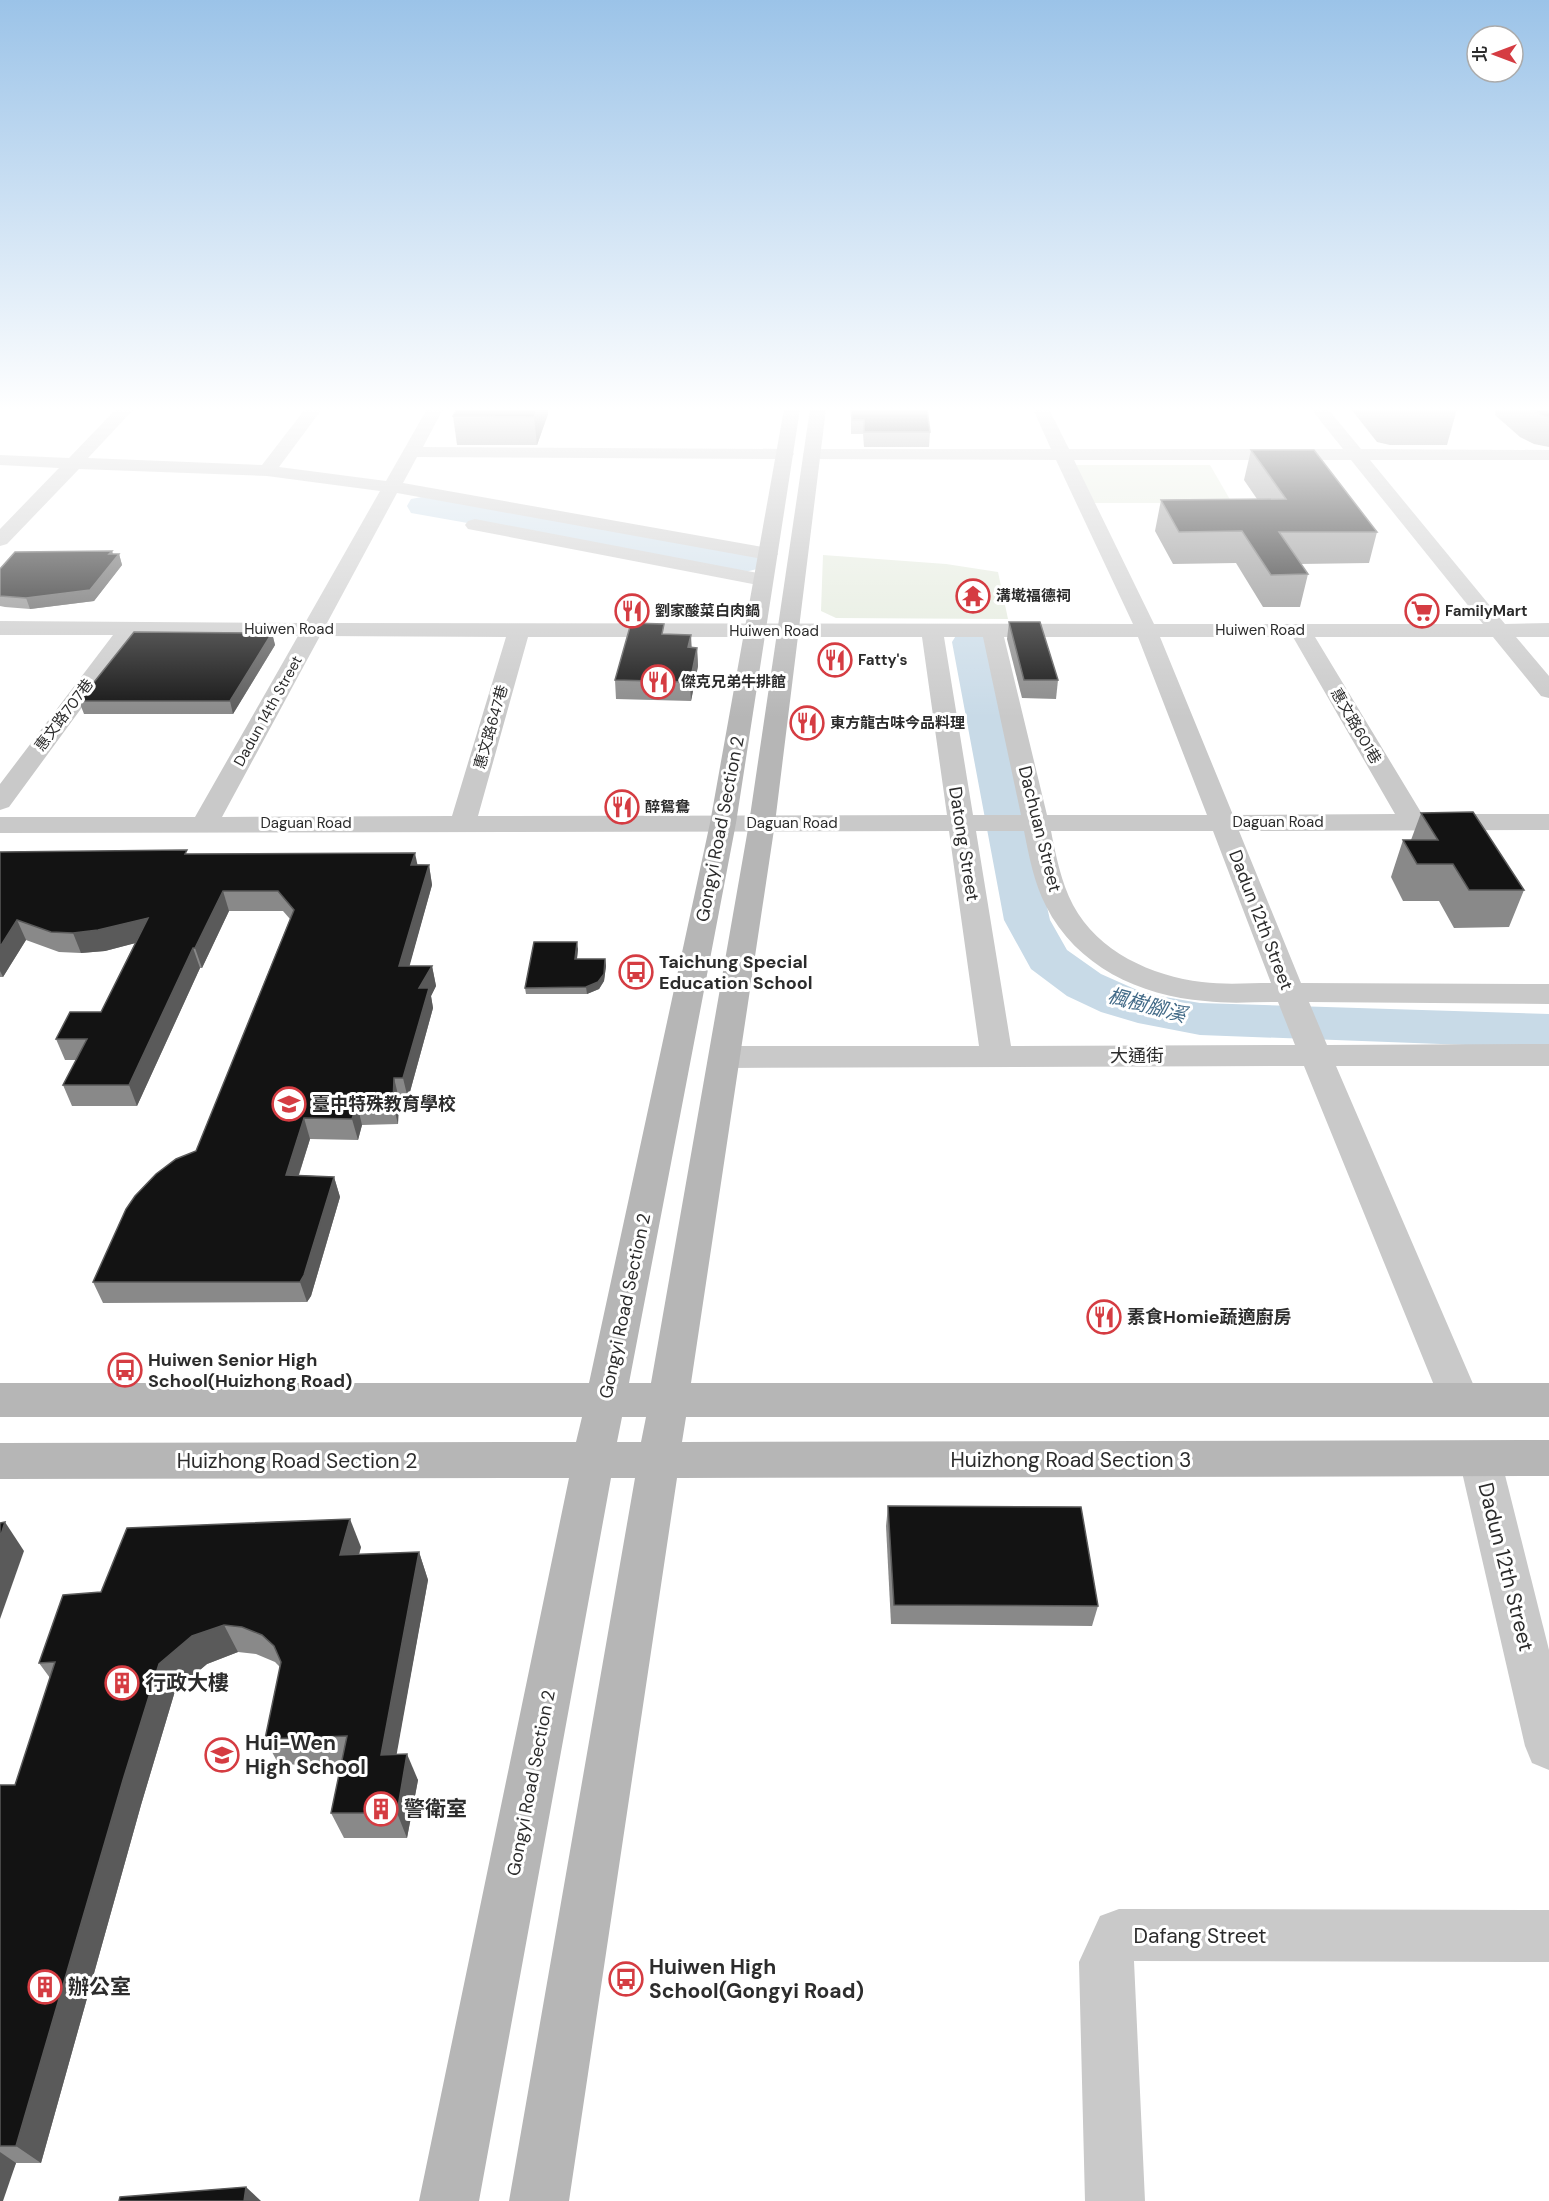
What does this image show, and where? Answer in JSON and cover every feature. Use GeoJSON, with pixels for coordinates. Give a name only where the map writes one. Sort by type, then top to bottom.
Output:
{"type":"FeatureCollection","features":[{"type":"Feature","properties":{"kind":"main road","name":"Gongyi Road Section 2"},"geometry":{"type":"LineString","coordinates":[[449,2201],[593,1460],[723,823],[766,567],[782,512]]}},
{"type":"Feature","properties":{"kind":"main road","name":"Gongyi Road Section 2"},"geometry":{"type":"LineString","coordinates":[[539,2201],[762,823],[788,631],[795,512]]}},
{"type":"Feature","properties":{"kind":"main road"},"geometry":{"type":"LineString","coordinates":[[0,1400],[1549,1400]]}},
{"type":"Feature","properties":{"kind":"main road","name":"Huizhong Road Section 3"},"geometry":{"type":"LineString","coordinates":[[593,1460],[1549,1458]]}},
{"type":"Feature","properties":{"kind":"main road","name":"Huizhong Road Section 2"},"geometry":{"type":"LineString","coordinates":[[0,1461],[593,1460]]}},
{"type":"Feature","properties":{"kind":"street"},"geometry":{"type":"LineString","coordinates":[[0,540],[27,512]]}},
{"type":"Feature","properties":{"kind":"street","name":"Dadun 14th Street"},"geometry":{"type":"LineString","coordinates":[[205,823],[379,512]]}},
{"type":"Feature","properties":{"kind":"street"},"geometry":{"type":"LineString","coordinates":[[508,512],[766,567]]}},
{"type":"Feature","properties":{"kind":"street","name":"Dadun 12th Street"},"geometry":{"type":"LineString","coordinates":[[1090,512],[1147,631],[1292,998],[1460,1400]]}},
{"type":"Feature","properties":{"kind":"street"},"geometry":{"type":"LineString","coordinates":[[1402,512],[1549,691]]}},
{"type":"Feature","properties":{"kind":"street"},"geometry":{"type":"LineString","coordinates":[[451,520],[766,567]]}},
{"type":"Feature","properties":{"kind":"street","name":"Huiwen Road"},"geometry":{"type":"LineString","coordinates":[[0,628],[755,631],[1549,630]]}},
{"type":"Feature","properties":{"kind":"street","name":"惠文路707巷"},"geometry":{"type":"LineString","coordinates":[[0,802],[129,628]]}},
{"type":"Feature","properties":{"kind":"street","name":"惠文路647巷"},"geometry":{"type":"LineString","coordinates":[[463,823],[519,630]]}},
{"type":"Feature","properties":{"kind":"street","name":"惠文路601巷"},"geometry":{"type":"LineString","coordinates":[[1300,630],[1413,822]]}},
{"type":"Feature","properties":{"kind":"street","name":"Datong Street"},"geometry":{"type":"LineString","coordinates":[[932,631],[968,822],[997,1057]]}},
{"type":"Feature","properties":{"kind":"street","name":"Dachuan Street"},"geometry":{"type":"LineString","coordinates":[[992,631],[1029,822],[1059,905],[1078,934],[1095,951],[1123,969],[1177,988],[1205,992],[1292,998],[1549,994]]}},
{"type":"Feature","properties":{"kind":"street","name":"Daguan Road"},"geometry":{"type":"LineString","coordinates":[[0,825],[1549,822]]}},
{"type":"Feature","properties":{"kind":"street","name":"大通街"},"geometry":{"type":"LineString","coordinates":[[725,1057],[997,1057],[1313,1049],[1549,1055]]}},
{"type":"Feature","properties":{"kind":"street","name":"Dadun 12th Street"},"geometry":{"type":"LineString","coordinates":[[1480,1459],[1549,1746]]}},
{"type":"Feature","properties":{"kind":"street","name":"Dafang Street"},"geometry":{"type":"LineString","coordinates":[[1115,2201],[1106,1962],[1119,1935],[1549,1936]]}},
{"type":"Feature","properties":{"kind":"shaded area"},"geometry":{"type":"Polygon","coordinates":[[[823,555],[946,564],[998,572],[1008,619],[836,618],[821,611],[823,555]]]}},
{"type":"Feature","properties":{"kind":"building"},"geometry":{"type":"Polygon","coordinates":[[[1168,512],[1361,512],[1377,532],[1279,532],[1308,574],[1271,575],[1242,531],[1179,532],[1168,512]]]}},
{"type":"Feature","properties":{"kind":"building"},"geometry":{"type":"Polygon","coordinates":[[[112,551],[109,554],[119,554],[90,590],[26,598],[0,596],[0,569],[15,552],[112,551]]]}},
{"type":"Feature","properties":{"kind":"building"},"geometry":{"type":"Polygon","coordinates":[[[1009,622],[1040,622],[1058,680],[1024,680],[1009,622]]]}},
{"type":"Feature","properties":{"kind":"building","name":"傑克兄弟牛排館"},"geometry":{"type":"Polygon","coordinates":[[[631,623],[664,624],[662,634],[691,635],[688,647],[697,648],[690,682],[615,680],[631,623]]]}},
{"type":"Feature","properties":{"kind":"building"},"geometry":{"type":"Polygon","coordinates":[[[134,632],[272,633],[230,701],[79,701],[134,632]]]}},
{"type":"Feature","properties":{"kind":"building"},"geometry":{"type":"Polygon","coordinates":[[[1473,812],[1524,890],[1469,890],[1453,864],[1417,864],[1403,840],[1438,840],[1421,813],[1473,812]]]}},
{"type":"Feature","properties":{"kind":"building"},"geometry":{"type":"Polygon","coordinates":[[[187,850],[185,854],[415,853],[411,865],[429,865],[399,966],[432,966],[419,988],[429,988],[403,1078],[394,1078],[393,1104],[357,1104],[352,1119],[304,1118],[286,1175],[334,1177],[300,1282],[93,1282],[126,1209],[135,1196],[156,1174],[176,1159],[196,1151],[294,910],[278,891],[223,891],[193,948],[129,1085],[63,1085],[87,1039],[56,1039],[70,1012],[101,1012],[148,918],[98,930],[73,933],[51,932],[17,920],[0,947],[0,852],[187,850]]]}},
{"type":"Feature","properties":{"kind":"building"},"geometry":{"type":"Polygon","coordinates":[[[534,942],[577,942],[575,959],[605,959],[604,974],[598,982],[586,987],[525,988],[534,942]]]}},
{"type":"Feature","properties":{"kind":"building"},"geometry":{"type":"Polygon","coordinates":[[[888,1506],[1081,1507],[1098,1606],[894,1605],[888,1506]]]}},
{"type":"Feature","properties":{"kind":"building"},"geometry":{"type":"Polygon","coordinates":[[[350,1519],[340,1555],[419,1552],[381,1755],[407,1754],[397,1813],[331,1813],[347,1736],[265,1739],[281,1662],[274,1646],[262,1635],[242,1627],[224,1625],[192,1636],[159,1664],[16,2146],[0,2146],[0,1785],[15,1785],[55,1662],[39,1663],[63,1595],[101,1592],[127,1528],[350,1519]]]}},
{"type":"Feature","properties":{"kind":"building"},"geometry":{"type":"Polygon","coordinates":[[[5,1522],[0,1538],[0,1523],[5,1522]]]}},
{"type":"Feature","properties":{"kind":"building"},"geometry":{"type":"Polygon","coordinates":[[[246,2187],[244,2201],[119,2201],[120,2197],[246,2187]]]}},
{"type":"Feature","properties":{"kind":"waterway","name":"楓樹腳溪"},"geometry":{"type":"LineString","coordinates":[[455,512],[745,562]]}},
{"type":"Feature","properties":{"kind":"waterway","name":"楓樹腳溪"},"geometry":{"type":"LineString","coordinates":[[970,642],[1027,920],[1048,959],[1084,985],[1119,1001],[1156,1012],[1200,1019],[1549,1031]]}},
{"type":"Feature","properties":{"kind":"place","name":"溝墘福德祠"},"geometry":{"type":"Point","coordinates":[973,596]}},
{"type":"Feature","properties":{"kind":"place","name":"劉家酸菜白肉鍋"},"geometry":{"type":"Point","coordinates":[632,611]}},
{"type":"Feature","properties":{"kind":"place","name":"FamilyMart"},"geometry":{"type":"Point","coordinates":[1422,611]}},
{"type":"Feature","properties":{"kind":"place","name":"Fatty's"},"geometry":{"type":"Point","coordinates":[835,660]}},
{"type":"Feature","properties":{"kind":"place","name":"傑克兄弟牛排館"},"geometry":{"type":"Point","coordinates":[658,682]}},
{"type":"Feature","properties":{"kind":"place","name":"東方龍古味今品料理"},"geometry":{"type":"Point","coordinates":[807,723]}},
{"type":"Feature","properties":{"kind":"place","name":"醉鴛鴦"},"geometry":{"type":"Point","coordinates":[622,807]}},
{"type":"Feature","properties":{"kind":"place","name":"Taichung Special Education School"},"geometry":{"type":"Point","coordinates":[636,972]}},
{"type":"Feature","properties":{"kind":"place","name":"臺中特殊教育學校"},"geometry":{"type":"Point","coordinates":[289,1104]}},
{"type":"Feature","properties":{"kind":"place","name":"素食Homie蔬適廚房"},"geometry":{"type":"Point","coordinates":[1104,1317]}},
{"type":"Feature","properties":{"kind":"place","name":"Huiwen Senior High School(Huizhong Road)"},"geometry":{"type":"Point","coordinates":[125,1370]}},
{"type":"Feature","properties":{"kind":"place","name":"行政大樓"},"geometry":{"type":"Point","coordinates":[122,1683]}},
{"type":"Feature","properties":{"kind":"place","name":"Hui-Wen High School"},"geometry":{"type":"Point","coordinates":[222,1755]}},
{"type":"Feature","properties":{"kind":"place","name":"警衛室"},"geometry":{"type":"Point","coordinates":[381,1809]}},
{"type":"Feature","properties":{"kind":"place","name":"Huiwen High School(Gongyi Road)"},"geometry":{"type":"Point","coordinates":[626,1979]}},
{"type":"Feature","properties":{"kind":"place","name":"辦公室"},"geometry":{"type":"Point","coordinates":[45,1987]}}]}
